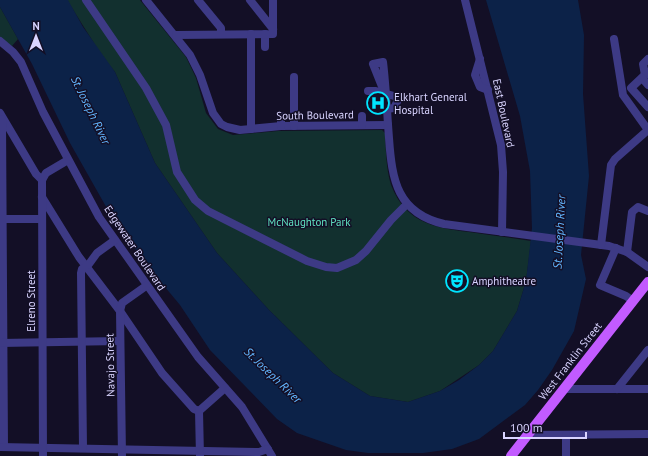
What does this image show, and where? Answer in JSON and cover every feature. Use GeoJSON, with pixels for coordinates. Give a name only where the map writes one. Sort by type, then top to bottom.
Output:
{"type":"FeatureCollection","features":[{"type":"Feature","properties":{"kind":"main road","name":"West Franklin Street"},"geometry":{"type":"LineString","coordinates":[[511,456],[648,282]]}},
{"type":"Feature","properties":{"kind":"street"},"geometry":{"type":"LineString","coordinates":[[86,0],[146,88],[166,125],[177,172],[196,200],[208,211],[307,261],[326,267],[337,268],[356,260],[366,251],[391,220],[407,204]]}},
{"type":"Feature","properties":{"kind":"street"},"geometry":{"type":"LineString","coordinates":[[146,0],[176,35],[271,33]]}},
{"type":"Feature","properties":{"kind":"street"},"geometry":{"type":"LineString","coordinates":[[198,0],[221,28],[221,34]]}},
{"type":"Feature","properties":{"kind":"street"},"geometry":{"type":"LineString","coordinates":[[250,0],[271,33]]}},
{"type":"Feature","properties":{"kind":"street"},"geometry":{"type":"LineString","coordinates":[[265,47],[271,33],[273,0]]}},
{"type":"Feature","properties":{"kind":"street","name":"East Boulevard"},"geometry":{"type":"LineString","coordinates":[[465,0],[488,90],[502,156],[502,232]]}},
{"type":"Feature","properties":{"kind":"street"},"geometry":{"type":"LineString","coordinates":[[251,34],[251,129]]}},
{"type":"Feature","properties":{"kind":"street","name":"South Boulevard"},"geometry":{"type":"LineString","coordinates":[[176,35],[195,64],[213,114],[221,124],[227,127],[240,130],[281,126],[388,124]]}},
{"type":"Feature","properties":{"kind":"street"},"geometry":{"type":"LineString","coordinates":[[598,244],[611,165],[615,159],[648,130],[623,95],[614,39]]}},
{"type":"Feature","properties":{"kind":"street","name":"Edgewater Boulevard"},"geometry":{"type":"LineString","coordinates":[[0,41],[13,52],[20,62],[43,112],[99,217],[146,286],[198,357],[242,407],[270,452]]}},
{"type":"Feature","properties":{"kind":"street"},"geometry":{"type":"LineString","coordinates":[[648,59],[643,64],[648,85]]}},
{"type":"Feature","properties":{"kind":"street"},"geometry":{"type":"LineString","coordinates":[[645,75],[631,88],[648,107]]}},
{"type":"Feature","properties":{"kind":"street"},"geometry":{"type":"LineString","coordinates":[[294,77],[294,126]]}},
{"type":"Feature","properties":{"kind":"street"},"geometry":{"type":"LineString","coordinates":[[368,94],[385,94],[396,99],[394,108],[386,109]]}},
{"type":"Feature","properties":{"kind":"street"},"geometry":{"type":"LineString","coordinates":[[385,94],[393,178],[407,204],[420,215],[434,222],[518,235],[598,244],[616,248],[627,252],[648,267]]}},
{"type":"Feature","properties":{"kind":"street"},"geometry":{"type":"LineString","coordinates":[[1,116],[36,174],[42,180],[46,173],[68,160]]}},
{"type":"Feature","properties":{"kind":"street"},"geometry":{"type":"LineString","coordinates":[[1,116],[2,447],[43,452],[83,448],[122,452],[270,452]]}},
{"type":"Feature","properties":{"kind":"street"},"geometry":{"type":"LineString","coordinates":[[281,116],[281,126]]}},
{"type":"Feature","properties":{"kind":"street"},"geometry":{"type":"LineString","coordinates":[[348,116],[348,125]]}},
{"type":"Feature","properties":{"kind":"street"},"geometry":{"type":"LineString","coordinates":[[362,116],[362,125]]}},
{"type":"Feature","properties":{"kind":"street","name":"Elreno Street"},"geometry":{"type":"LineString","coordinates":[[42,180],[43,452]]}},
{"type":"Feature","properties":{"kind":"street"},"geometry":{"type":"LineString","coordinates":[[42,196],[86,266],[120,311],[162,373],[194,410],[199,411]]}},
{"type":"Feature","properties":{"kind":"street"},"geometry":{"type":"LineString","coordinates":[[627,252],[632,212],[638,207],[648,211]]}},
{"type":"Feature","properties":{"kind":"street"},"geometry":{"type":"LineString","coordinates":[[1,219],[42,219]]}},
{"type":"Feature","properties":{"kind":"street"},"geometry":{"type":"LineString","coordinates":[[83,448],[81,273],[97,253],[115,240]]}},
{"type":"Feature","properties":{"kind":"street"},"geometry":{"type":"LineString","coordinates":[[616,248],[600,285],[626,296],[632,301]]}},
{"type":"Feature","properties":{"kind":"street"},"geometry":{"type":"LineString","coordinates":[[120,311],[122,303],[146,286]]}},
{"type":"Feature","properties":{"kind":"street","name":"Navajo Street"},"geometry":{"type":"LineString","coordinates":[[120,311],[122,452]]}},
{"type":"Feature","properties":{"kind":"street"},"geometry":{"type":"LineString","coordinates":[[2,342],[120,341]]}},
{"type":"Feature","properties":{"kind":"street"},"geometry":{"type":"LineString","coordinates":[[617,389],[648,350]]}},
{"type":"Feature","properties":{"kind":"street"},"geometry":{"type":"LineString","coordinates":[[200,453],[199,411],[225,388]]}},
{"type":"Feature","properties":{"kind":"street"},"geometry":{"type":"LineString","coordinates":[[564,388],[648,389]]}},
{"type":"Feature","properties":{"kind":"street"},"geometry":{"type":"LineString","coordinates":[[527,435],[648,434]]}},
{"type":"Feature","properties":{"kind":"street"},"geometry":{"type":"LineString","coordinates":[[566,435],[566,456]]}},
{"type":"Feature","properties":{"kind":"green space","name":"McNaughton Park"},"geometry":{"type":"Polygon","coordinates":[[[67,0],[140,0],[186,57],[196,78],[206,113],[218,129],[233,135],[278,131],[382,130],[385,133],[387,166],[391,185],[398,199],[415,217],[449,229],[531,241],[526,281],[517,311],[493,351],[479,365],[440,391],[408,402],[370,396],[333,373],[269,310],[217,253],[155,163],[115,72],[102,56],[67,0]]]}},
{"type":"Feature","properties":{"kind":"green space"},"geometry":{"type":"Polygon","coordinates":[[[0,7],[18,39],[12,46],[0,38],[0,7]]]}},
{"type":"Feature","properties":{"kind":"water","name":"St. Joseph River"},"geometry":{"type":"Polygon","coordinates":[[[0,0],[68,0],[83,27],[115,72],[155,163],[217,253],[269,310],[333,373],[370,396],[408,402],[440,391],[459,380],[479,365],[493,351],[517,311],[526,281],[532,228],[530,171],[520,116],[486,0],[578,0],[584,35],[583,94],[589,176],[581,255],[586,279],[574,331],[552,370],[525,405],[479,439],[452,449],[423,453],[368,453],[346,450],[297,433],[277,419],[210,350],[180,305],[150,269],[113,219],[70,143],[32,64],[0,7],[0,0]]]}},
{"type":"Feature","properties":{"kind":"place","name":"Elkhart General Hospital"},"geometry":{"type":"Point","coordinates":[378,103]}},
{"type":"Feature","properties":{"kind":"place","name":"Amphitheatre"},"geometry":{"type":"Point","coordinates":[457,281]}}]}
